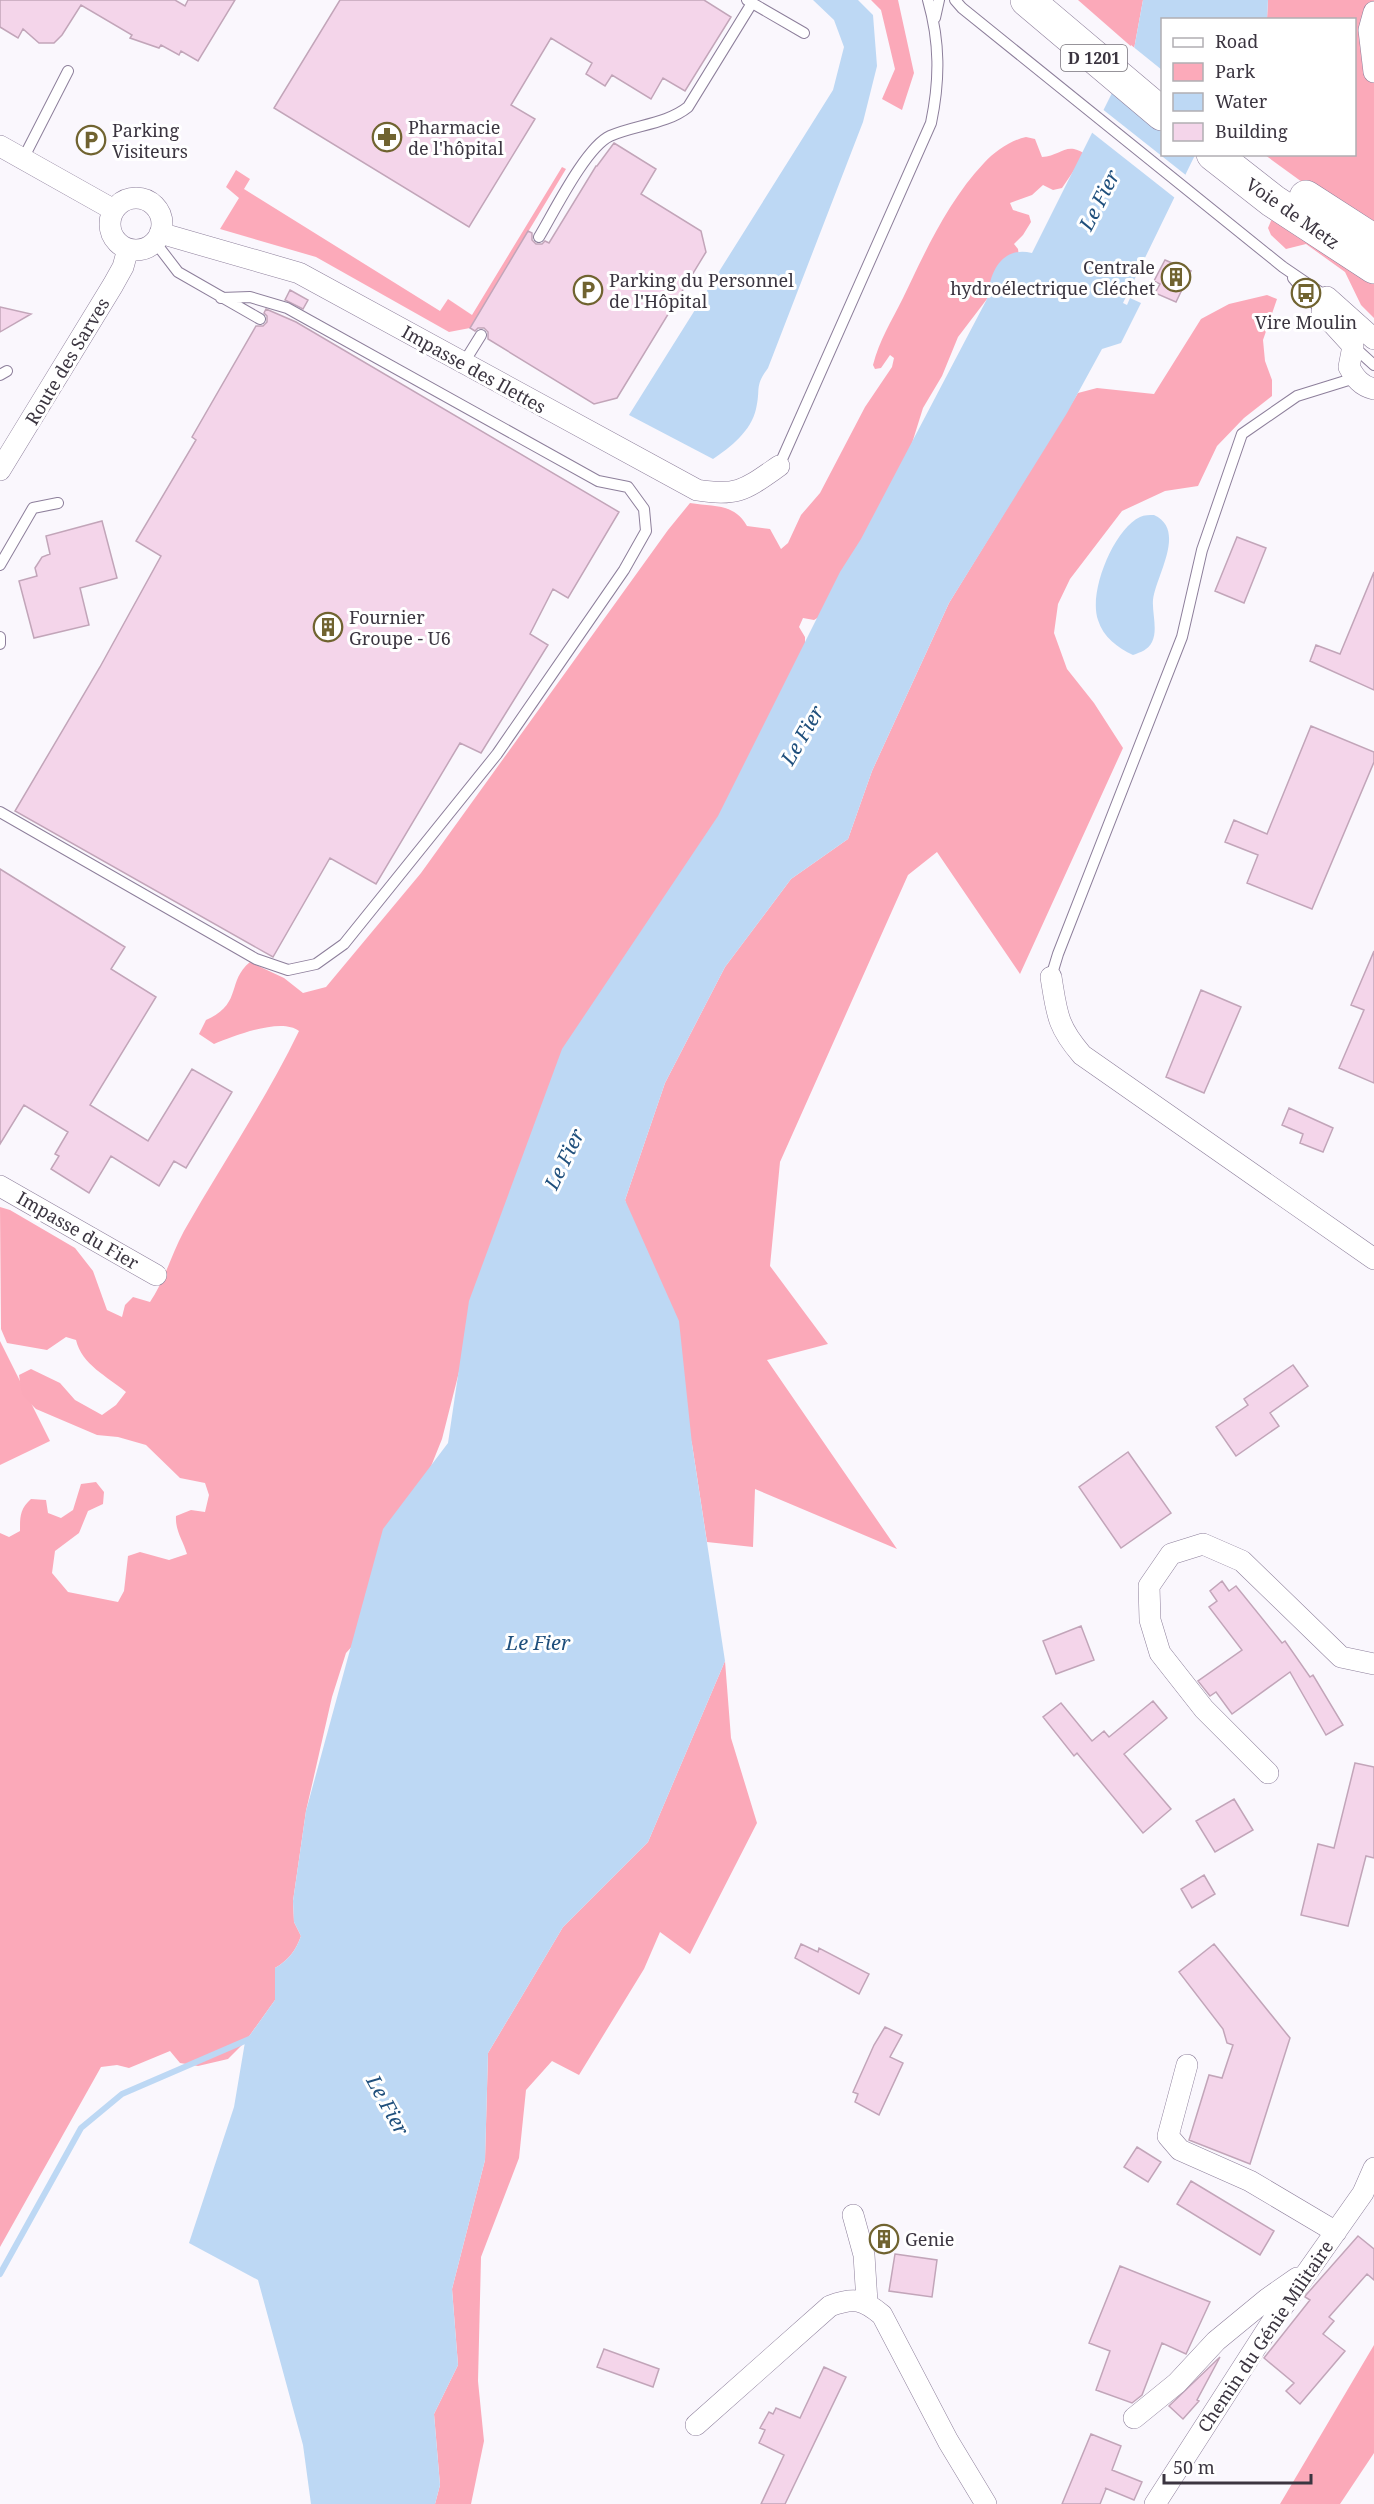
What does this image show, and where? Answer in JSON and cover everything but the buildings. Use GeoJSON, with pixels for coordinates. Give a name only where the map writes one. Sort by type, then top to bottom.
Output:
{"type":"FeatureCollection","features":[{"type":"Feature","properties":{"kind":"highway","name":"D 1201"},"geometry":{"type":"LineString","coordinates":[[1027,0],[1161,113]]}},
{"type":"Feature","properties":{"kind":"highway"},"geometry":{"type":"LineString","coordinates":[[1060,0],[1161,85]]}},
{"type":"Feature","properties":{"kind":"highway","name":"Voie de Metz"},"geometry":{"type":"LineString","coordinates":[[1218,156],[1279,191],[1371,259]]}},
{"type":"Feature","properties":{"kind":"highway","name":"Voie de Metz"},"geometry":{"type":"LineString","coordinates":[[1251,156],[1279,191]]}},
{"type":"Feature","properties":{"kind":"street"},"geometry":{"type":"LineString","coordinates":[[1374,12],[1369,30],[1374,72]]}},
{"type":"Feature","properties":{"kind":"street"},"geometry":{"type":"LineString","coordinates":[[0,146],[114,210]]}},
{"type":"Feature","properties":{"kind":"street"},"geometry":{"type":"LineString","coordinates":[[132,198],[149,202],[160,215],[162,226],[158,238],[145,248],[128,249],[118,243],[112,234],[110,221],[114,210],[132,198]]}},
{"type":"Feature","properties":{"kind":"street","name":"Impasse des Ilettes"},"geometry":{"type":"LineString","coordinates":[[158,238],[299,273],[697,490],[714,493],[740,491],[779,466]]}},
{"type":"Feature","properties":{"kind":"street","name":"Route des Sarves"},"geometry":{"type":"LineString","coordinates":[[0,470],[117,279],[128,249]]}},
{"type":"Feature","properties":{"kind":"street"},"geometry":{"type":"LineString","coordinates":[[1325,304],[1367,341],[1349,367],[1355,378],[1366,387],[1374,389]]}},
{"type":"Feature","properties":{"kind":"street"},"geometry":{"type":"LineString","coordinates":[[1051,978],[1058,1020],[1069,1040],[1082,1055],[1374,1259]]}},
{"type":"Feature","properties":{"kind":"street","name":"Impasse du Fier"},"geometry":{"type":"LineString","coordinates":[[0,1186],[156,1275]]}},
{"type":"Feature","properties":{"kind":"street"},"geometry":{"type":"LineString","coordinates":[[1268,1773],[1204,1710],[1160,1653],[1150,1620],[1149,1586],[1171,1554],[1203,1544],[1242,1561],[1341,1657],[1374,1664]]}},
{"type":"Feature","properties":{"kind":"street"},"geometry":{"type":"LineString","coordinates":[[1186,2065],[1168,2136],[1180,2150],[1250,2181],[1336,2232]]}},
{"type":"Feature","properties":{"kind":"street","name":"Chemin du Génie Militaire"},"geometry":{"type":"LineString","coordinates":[[1155,2504],[1272,2322],[1363,2193],[1374,2168]]}},
{"type":"Feature","properties":{"kind":"street"},"geometry":{"type":"LineString","coordinates":[[853,2215],[864,2255],[867,2302]]}},
{"type":"Feature","properties":{"kind":"street"},"geometry":{"type":"LineString","coordinates":[[1134,2418],[1177,2383],[1225,2334],[1267,2299],[1310,2269]]}},
{"type":"Feature","properties":{"kind":"street"},"geometry":{"type":"LineString","coordinates":[[696,2425],[830,2306],[845,2300],[867,2302],[882,2315],[948,2441],[986,2504]]}},
{"type":"Feature","properties":{"kind":"lane"},"geometry":{"type":"LineString","coordinates":[[779,466],[931,123],[938,77],[934,21],[928,0]]}},
{"type":"Feature","properties":{"kind":"lane"},"geometry":{"type":"LineString","coordinates":[[934,21],[939,0]]}},
{"type":"Feature","properties":{"kind":"lane"},"geometry":{"type":"LineString","coordinates":[[955,0],[1026,62],[1279,263],[1325,304]]}},
{"type":"Feature","properties":{"kind":"lane"},"geometry":{"type":"LineString","coordinates":[[539,237],[597,144],[612,135],[674,116],[683,112],[693,102],[749,1],[804,33]]}},
{"type":"Feature","properties":{"kind":"lane"},"geometry":{"type":"LineString","coordinates":[[23,159],[68,71]]}},
{"type":"Feature","properties":{"kind":"lane"},"geometry":{"type":"LineString","coordinates":[[158,238],[178,272],[260,319]]}},
{"type":"Feature","properties":{"kind":"lane"},"geometry":{"type":"LineString","coordinates":[[1279,263],[1325,304]]}},
{"type":"Feature","properties":{"kind":"lane"},"geometry":{"type":"LineString","coordinates":[[0,812],[256,959],[288,970],[316,964],[344,944],[497,754],[624,570],[646,531],[644,509],[628,488],[598,481],[287,308],[250,297],[221,298]]}},
{"type":"Feature","properties":{"kind":"lane"},"geometry":{"type":"LineString","coordinates":[[463,364],[481,335]]}},
{"type":"Feature","properties":{"kind":"lane"},"geometry":{"type":"LineString","coordinates":[[1367,341],[1374,365]]}},
{"type":"Feature","properties":{"kind":"lane"},"geometry":{"type":"LineString","coordinates":[[1051,978],[1058,954],[1182,637],[1202,550],[1242,434],[1297,396],[1355,378]]}},
{"type":"Feature","properties":{"kind":"lane"},"geometry":{"type":"LineString","coordinates":[[0,565],[4,547],[33,508],[58,503]]}},
{"type":"Feature","properties":{"kind":"green space"},"geometry":{"type":"Polygon","coordinates":[[[562,167],[566,169],[470,328],[449,332],[316,257],[220,229],[239,198],[226,187],[236,170],[250,179],[244,189],[440,311],[448,299],[472,315],[562,167]]]}},
{"type":"Feature","properties":{"kind":"green space"},"geometry":{"type":"Polygon","coordinates":[[[0,1341],[50,1441],[0,1465],[0,1341]]]}},
{"type":"Feature","properties":{"kind":"shaded area"},"geometry":{"type":"Polygon","coordinates":[[[871,0],[898,0],[914,73],[902,110],[882,99],[895,69],[881,10],[871,0]]]}},
{"type":"Feature","properties":{"kind":"shaded area"},"geometry":{"type":"Polygon","coordinates":[[[1078,0],[1143,0],[1134,49],[1078,0]]]}},
{"type":"Feature","properties":{"kind":"shaded area"},"geometry":{"type":"Polygon","coordinates":[[[1268,0],[1374,0],[1374,225],[1331,203],[1266,156],[1356,156],[1356,18],[1267,18],[1268,0]]]}},
{"type":"Feature","properties":{"kind":"shaded area"},"geometry":{"type":"Polygon","coordinates":[[[1026,137],[1035,139],[1042,157],[1068,149],[1078,150],[1085,154],[1062,188],[1053,190],[1043,185],[1032,195],[1010,203],[1013,210],[1029,215],[1031,222],[1014,244],[1018,249],[1019,257],[958,337],[942,376],[923,408],[908,456],[829,611],[814,620],[803,618],[799,627],[805,637],[805,652],[460,1368],[442,1439],[364,1633],[346,1653],[332,1697],[306,1811],[293,1901],[294,1922],[301,1936],[291,1954],[275,1968],[275,2000],[245,2042],[228,2059],[198,2066],[180,2063],[170,2051],[129,2068],[117,2065],[101,2067],[0,2247],[0,1533],[9,1537],[20,1531],[21,1513],[31,1499],[46,1500],[48,1513],[61,1518],[73,1510],[81,1484],[96,1482],[104,1492],[103,1504],[88,1511],[79,1533],[55,1551],[52,1573],[68,1592],[118,1602],[124,1591],[128,1556],[140,1552],[169,1560],[187,1554],[178,1531],[176,1516],[191,1510],[205,1512],[209,1495],[205,1483],[180,1478],[146,1445],[118,1437],[97,1435],[36,1409],[22,1395],[19,1375],[31,1369],[60,1383],[75,1400],[102,1415],[116,1405],[126,1392],[89,1363],[79,1349],[76,1340],[66,1337],[47,1350],[7,1343],[1,1329],[0,1207],[10,1210],[75,1248],[93,1271],[107,1310],[122,1317],[125,1305],[133,1297],[150,1302],[184,1231],[258,1107],[299,1031],[291,1027],[269,1027],[214,1044],[199,1034],[206,1020],[218,1014],[230,1000],[238,977],[243,970],[250,962],[284,978],[303,993],[326,987],[421,873],[668,530],[690,503],[723,507],[736,513],[747,526],[770,529],[781,549],[788,543],[801,515],[820,493],[865,407],[892,367],[894,358],[890,355],[881,368],[875,369],[873,365],[886,331],[948,210],[984,163],[1003,147],[1026,137]]]}},
{"type":"Feature","properties":{"kind":"shaded area"},"geometry":{"type":"Polygon","coordinates":[[[1273,216],[1374,283],[1374,318],[1361,305],[1345,272],[1306,244],[1286,249],[1271,235],[1268,228],[1273,216]]]}},
{"type":"Feature","properties":{"kind":"shaded area"},"geometry":{"type":"Polygon","coordinates":[[[1267,295],[1277,299],[1263,340],[1265,361],[1272,380],[1272,396],[1244,418],[1217,446],[1198,486],[1165,491],[1122,511],[1070,579],[1058,604],[1054,633],[1067,669],[1094,703],[1123,748],[1020,974],[937,852],[908,875],[780,1162],[770,1266],[828,1344],[767,1360],[897,1549],[755,1489],[753,1547],[707,1542],[692,1444],[625,1200],[665,1083],[725,967],[791,879],[848,839],[872,771],[949,603],[1078,393],[1097,388],[1154,394],[1201,319],[1229,304],[1267,295]]]}},
{"type":"Feature","properties":{"kind":"shaded area"},"geometry":{"type":"Polygon","coordinates":[[[725,1661],[731,1738],[757,1823],[690,1954],[660,1932],[644,1969],[579,2075],[552,2061],[526,2090],[519,2158],[481,2257],[478,2381],[484,2441],[471,2504],[435,2504],[440,2485],[434,2414],[458,2365],[452,2289],[485,2160],[488,2053],[563,1927],[648,1842],[725,1661]]]}},
{"type":"Feature","properties":{"kind":"shaded area"},"geometry":{"type":"Polygon","coordinates":[[[1374,2345],[1374,2453],[1340,2504],[1280,2504],[1374,2345]]]}},
{"type":"Feature","properties":{"kind":"water"},"geometry":{"type":"Polygon","coordinates":[[[813,0],[858,0],[873,15],[877,66],[863,122],[768,368],[761,380],[753,417],[739,438],[713,459],[629,415],[833,90],[844,47],[834,20],[813,0]]]}},
{"type":"Feature","properties":{"kind":"water","name":"Le Fier"},"geometry":{"type":"Polygon","coordinates":[[[1143,0],[1268,0],[1267,18],[1161,18],[1161,156],[1195,156],[1123,303],[1127,305],[1130,298],[1141,303],[1121,343],[1102,349],[1067,413],[949,603],[872,771],[848,839],[791,879],[725,967],[665,1083],[625,1200],[679,1321],[692,1444],[725,1661],[648,1842],[563,1927],[488,2053],[485,2160],[452,2289],[458,2365],[434,2414],[440,2485],[435,2504],[311,2504],[303,2445],[258,2280],[189,2243],[234,2107],[245,2042],[275,2000],[275,1968],[291,1954],[301,1936],[294,1922],[293,1901],[306,1811],[383,1529],[448,1443],[469,1301],[562,1049],[718,816],[840,572],[861,539],[987,299],[994,271],[1005,257],[1012,253],[1032,253],[1134,49],[1143,0]]]}},
{"type":"Feature","properties":{"kind":"water"},"geometry":{"type":"Polygon","coordinates":[[[1154,515],[1164,522],[1169,542],[1153,600],[1154,637],[1146,649],[1133,655],[1122,649],[1103,632],[1096,608],[1097,594],[1106,562],[1121,534],[1140,517],[1154,515]]]}},
{"type":"Feature","properties":{"kind":"pier"},"geometry":{"type":"Polygon","coordinates":[[[1131,45],[1161,69],[1161,127],[1112,87],[1131,45]]]}},
{"type":"Feature","properties":{"kind":"pier"},"geometry":{"type":"Polygon","coordinates":[[[1101,108],[1187,176],[1175,198],[1090,131],[1101,108]]]}},
{"type":"Feature","properties":{"kind":"waterway"},"geometry":{"type":"LineString","coordinates":[[0,2274],[81,2128],[122,2094],[254,2037]]}},
{"type":"Feature","properties":{"kind":"place","name":"Pharmacie de l'hôpital"},"geometry":{"type":"Point","coordinates":[387,137]}},
{"type":"Feature","properties":{"kind":"place","name":"Parking Visiteurs"},"geometry":{"type":"Point","coordinates":[91,140]}},
{"type":"Feature","properties":{"kind":"place","name":"Centrale hydroélectrique Cléchet"},"geometry":{"type":"Point","coordinates":[1176,277]}},
{"type":"Feature","properties":{"kind":"place","name":"Parking du Personnel de l'Hôpital"},"geometry":{"type":"Point","coordinates":[588,290]}},
{"type":"Feature","properties":{"kind":"place","name":"Vire Moulin"},"geometry":{"type":"Point","coordinates":[1306,293]}},
{"type":"Feature","properties":{"kind":"place","name":"Fournier Groupe - U6"},"geometry":{"type":"Point","coordinates":[328,627]}},
{"type":"Feature","properties":{"kind":"place","name":"Genie"},"geometry":{"type":"Point","coordinates":[884,2239]}}]}
